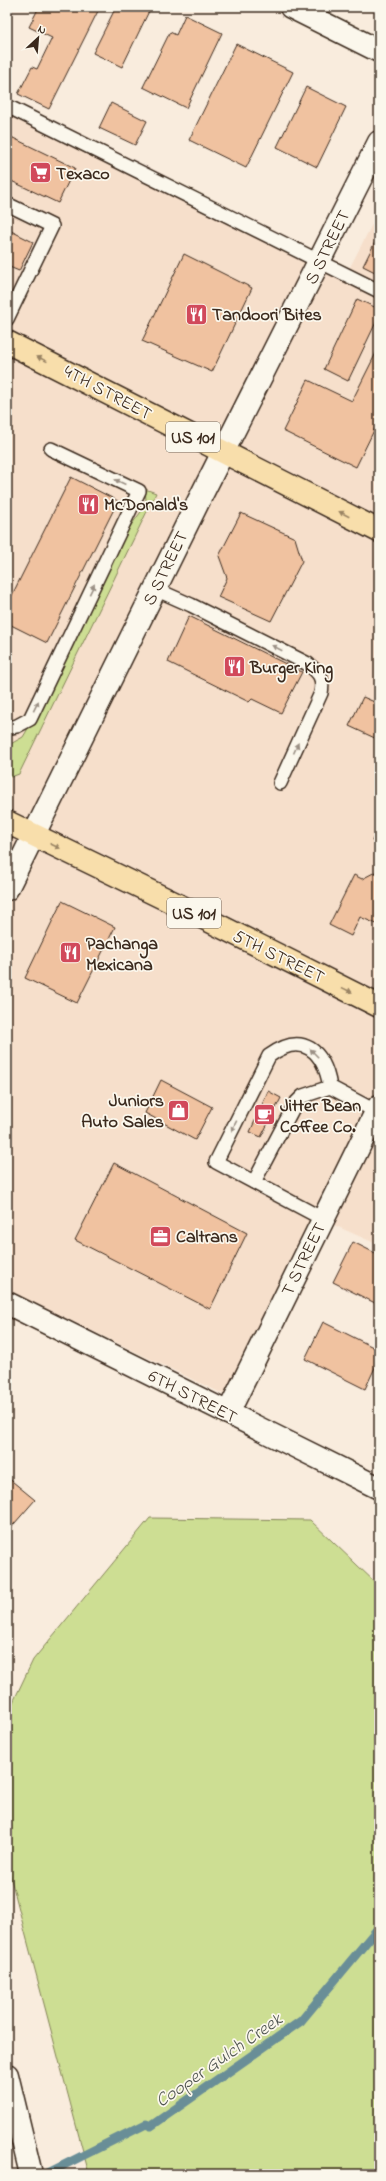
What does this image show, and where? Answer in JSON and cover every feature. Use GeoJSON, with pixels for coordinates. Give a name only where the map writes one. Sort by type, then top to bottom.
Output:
{"type":"FeatureCollection","features":[{"type":"Feature","properties":{"kind":"highway","name":"4TH STREET"},"geometry":{"type":"LineString","coordinates":[[7,342],[379,531]]}},
{"type":"Feature","properties":{"kind":"highway","name":"5TH STREET"},"geometry":{"type":"LineString","coordinates":[[7,822],[33,836],[178,905],[379,1006]]}},
{"type":"Feature","properties":{"kind":"street"},"geometry":{"type":"LineString","coordinates":[[292,7],[379,51]]}},
{"type":"Feature","properties":{"kind":"street","name":"S STREET"},"geometry":{"type":"LineString","coordinates":[[7,889],[154,589],[224,453],[379,142]]}},
{"type":"Feature","properties":{"kind":"street","name":"T STREET"},"geometry":{"type":"LineString","coordinates":[[228,1413],[323,1219],[378,1111]]}},
{"type":"Feature","properties":{"kind":"street","name":"6TH STREET"},"geometry":{"type":"LineString","coordinates":[[7,1303],[379,1488]]}},
{"type":"Feature","properties":{"kind":"street"},"geometry":{"type":"LineString","coordinates":[[7,2075],[31,2174]]}},
{"type":"Feature","properties":{"kind":"lane"},"geometry":{"type":"LineString","coordinates":[[7,106],[379,291]]}},
{"type":"Feature","properties":{"kind":"lane"},"geometry":{"type":"LineString","coordinates":[[7,204],[52,226],[7,319]]}},
{"type":"Feature","properties":{"kind":"lane"},"geometry":{"type":"LineString","coordinates":[[7,728],[17,726],[30,718],[139,491],[51,449]]}},
{"type":"Feature","properties":{"kind":"lane"},"geometry":{"type":"LineString","coordinates":[[154,589],[191,605],[294,657],[321,674],[323,683],[321,693],[280,783]]}},
{"type":"Feature","properties":{"kind":"lane"},"geometry":{"type":"LineString","coordinates":[[323,1219],[216,1162],[269,1056],[282,1047],[294,1043],[307,1046],[316,1054],[327,1070],[330,1087]]}},
{"type":"Feature","properties":{"kind":"lane"},"geometry":{"type":"LineString","coordinates":[[254,1182],[295,1104],[303,1096],[330,1087],[378,1111]]}},
{"type":"Feature","properties":{"kind":"shaded area"},"geometry":{"type":"Polygon","coordinates":[[[7,112],[349,269],[379,211],[379,1245],[334,1225],[246,1405],[7,1290],[7,112]]]}},
{"type":"Feature","properties":{"kind":"green space"},"geometry":{"type":"Polygon","coordinates":[[[145,489],[156,493],[19,774],[11,777],[7,775],[7,746],[23,737],[26,732],[121,539],[143,509],[146,500],[145,489]]]}},
{"type":"Feature","properties":{"kind":"green space"},"geometry":{"type":"Polygon","coordinates":[[[150,1518],[310,1520],[379,1586],[379,2174],[89,2174],[7,1864],[7,1715],[33,1660],[150,1518]]]}},
{"type":"Feature","properties":{"kind":"building"},"geometry":{"type":"Polygon","coordinates":[[[39,7],[100,7],[49,109],[18,94],[32,67],[37,69],[52,38],[29,27],[39,7]]]}},
{"type":"Feature","properties":{"kind":"building"},"geometry":{"type":"Polygon","coordinates":[[[116,7],[151,7],[122,67],[93,53],[116,7]]]}},
{"type":"Feature","properties":{"kind":"building"},"geometry":{"type":"Polygon","coordinates":[[[185,15],[222,33],[186,108],[143,87],[170,32],[176,35],[185,15]]]}},
{"type":"Feature","properties":{"kind":"building"},"geometry":{"type":"Polygon","coordinates":[[[236,44],[293,72],[246,168],[189,140],[236,44]]]}},
{"type":"Feature","properties":{"kind":"building"},"geometry":{"type":"Polygon","coordinates":[[[306,87],[346,107],[317,167],[277,147],[306,87]]]}},
{"type":"Feature","properties":{"kind":"building"},"geometry":{"type":"Polygon","coordinates":[[[111,103],[147,121],[135,145],[99,128],[111,103]]]}},
{"type":"Feature","properties":{"kind":"building","name":"Texaco"},"geometry":{"type":"Polygon","coordinates":[[[7,135],[75,168],[58,203],[7,179],[7,135]]]}},
{"type":"Feature","properties":{"kind":"building"},"geometry":{"type":"Polygon","coordinates":[[[7,229],[33,242],[19,271],[7,266],[7,229]]]}},
{"type":"Feature","properties":{"kind":"building"},"geometry":{"type":"Polygon","coordinates":[[[379,234],[379,274],[363,266],[379,234]]]}},
{"type":"Feature","properties":{"kind":"building","name":"Tandoori Bites"},"geometry":{"type":"Polygon","coordinates":[[[184,254],[252,288],[212,372],[142,341],[184,254]]]}},
{"type":"Feature","properties":{"kind":"building"},"geometry":{"type":"Polygon","coordinates":[[[357,299],[379,309],[379,316],[348,381],[324,369],[357,299]]]}},
{"type":"Feature","properties":{"kind":"building"},"geometry":{"type":"Polygon","coordinates":[[[379,347],[379,420],[356,467],[283,431],[308,380],[352,401],[379,347]]]}},
{"type":"Feature","properties":{"kind":"building"},"geometry":{"type":"Polygon","coordinates":[[[71,477],[118,501],[47,643],[7,623],[7,605],[71,477]]]}},
{"type":"Feature","properties":{"kind":"building"},"geometry":{"type":"Polygon","coordinates":[[[241,513],[295,538],[302,561],[271,621],[218,597],[227,578],[219,556],[241,513]]]}},
{"type":"Feature","properties":{"kind":"building","name":"Burger King"},"geometry":{"type":"Polygon","coordinates":[[[189,616],[302,672],[281,713],[252,699],[249,702],[168,662],[189,616]]]}},
{"type":"Feature","properties":{"kind":"building"},"geometry":{"type":"Polygon","coordinates":[[[363,697],[379,704],[379,740],[349,726],[363,697]]]}},
{"type":"Feature","properties":{"kind":"building"},"geometry":{"type":"Polygon","coordinates":[[[379,825],[379,844],[372,841],[379,825]]]}},
{"type":"Feature","properties":{"kind":"building"},"geometry":{"type":"Polygon","coordinates":[[[379,870],[379,925],[360,917],[351,936],[329,925],[354,875],[362,879],[379,870]]]}},
{"type":"Feature","properties":{"kind":"building","name":"Pachanga Mexicana"},"geometry":{"type":"Polygon","coordinates":[[[62,901],[115,927],[77,1003],[25,978],[62,901]]]}},
{"type":"Feature","properties":{"kind":"building","name":"Juniors Auto Sales"},"geometry":{"type":"Polygon","coordinates":[[[161,1080],[212,1107],[195,1140],[145,1113],[161,1080]]]}},
{"type":"Feature","properties":{"kind":"building","name":"Jitter Bean Coffee Co."},"geometry":{"type":"Polygon","coordinates":[[[268,1091],[281,1098],[261,1137],[250,1132],[268,1091]]]}},
{"type":"Feature","properties":{"kind":"building","name":"Caltrans"},"geometry":{"type":"Polygon","coordinates":[[[114,1163],[247,1233],[210,1309],[75,1240],[114,1163]]]}},
{"type":"Feature","properties":{"kind":"building"},"geometry":{"type":"Polygon","coordinates":[[[353,1242],[379,1255],[379,1305],[333,1282],[353,1242]]]}},
{"type":"Feature","properties":{"kind":"building"},"geometry":{"type":"Polygon","coordinates":[[[323,1322],[379,1350],[379,1359],[365,1389],[305,1359],[323,1322]]]}},
{"type":"Feature","properties":{"kind":"building"},"geometry":{"type":"Polygon","coordinates":[[[7,1477],[35,1500],[7,1532],[7,1477]]]}},
{"type":"Feature","properties":{"kind":"waterway","name":"Cooper Gulch Creek"},"geometry":{"type":"LineString","coordinates":[[46,2174],[146,2124],[151,2126],[301,2021],[379,1927]]}},
{"type":"Feature","properties":{"kind":"place","name":"Texaco"},"geometry":{"type":"Point","coordinates":[40,173]}},
{"type":"Feature","properties":{"kind":"place","name":"Tandoori Bites"},"geometry":{"type":"Point","coordinates":[197,314]}},
{"type":"Feature","properties":{"kind":"place","name":"McDonald's"},"geometry":{"type":"Point","coordinates":[89,504]}},
{"type":"Feature","properties":{"kind":"place","name":"Burger King"},"geometry":{"type":"Point","coordinates":[235,667]}},
{"type":"Feature","properties":{"kind":"place","name":"Pachanga Mexicana"},"geometry":{"type":"Point","coordinates":[70,953]}},
{"type":"Feature","properties":{"kind":"place","name":"Juniors Auto Sales"},"geometry":{"type":"Point","coordinates":[179,1110]}},
{"type":"Feature","properties":{"kind":"place","name":"Jitter Bean Coffee Co."},"geometry":{"type":"Point","coordinates":[265,1115]}},
{"type":"Feature","properties":{"kind":"place","name":"Caltrans"},"geometry":{"type":"Point","coordinates":[161,1236]}}]}
